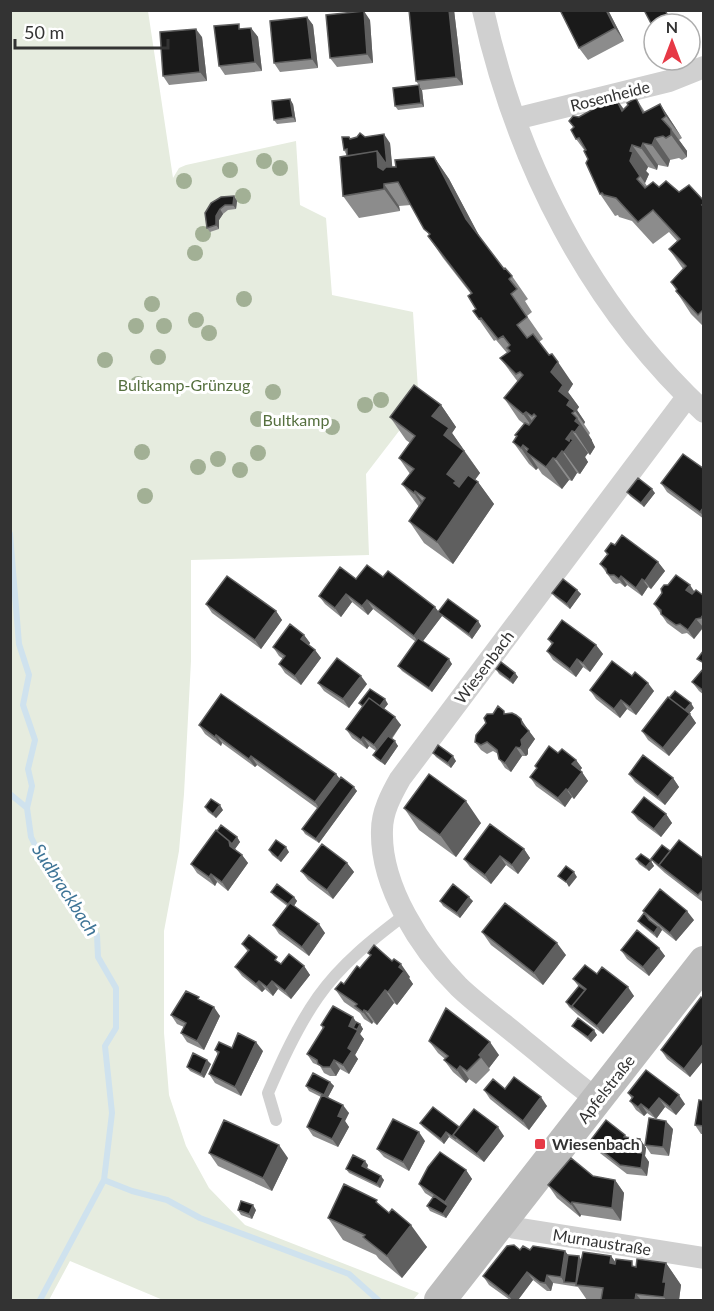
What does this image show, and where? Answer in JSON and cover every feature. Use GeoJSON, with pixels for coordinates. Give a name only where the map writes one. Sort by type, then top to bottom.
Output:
{"type":"FeatureCollection","features":[{"type":"Feature","properties":{"kind":"street"},"geometry":{"type":"LineString","coordinates":[[483,10],[515,119],[541,186],[584,266],[633,335],[695,404]]}},
{"type":"Feature","properties":{"kind":"street","name":"Rosenheide"},"geometry":{"type":"LineString","coordinates":[[515,119],[662,82],[687,75],[704,67]]}},
{"type":"Feature","properties":{"kind":"street","name":"Wiesenbach"},"geometry":{"type":"LineString","coordinates":[[598,1100],[460,988],[435,960],[406,914],[388,878],[381,828],[388,799],[406,771],[695,404]]}},
{"type":"Feature","properties":{"kind":"street","name":"Apfelstraße"},"geometry":{"type":"LineString","coordinates":[[440,1300],[704,962]]}},
{"type":"Feature","properties":{"kind":"street","name":"Murnaustraße"},"geometry":{"type":"LineString","coordinates":[[504,1220],[515,1228],[704,1258]]}},
{"type":"Feature","properties":{"kind":"lane"},"geometry":{"type":"LineString","coordinates":[[276,1120],[268,1093],[301,1023],[319,995],[338,973],[371,941],[406,914]]}},
{"type":"Feature","properties":{"kind":"green space","name":"Bultkamp-Grünzug"},"geometry":{"type":"Polygon","coordinates":[[[10,11],[148,11],[173,178],[179,168],[186,165],[296,141],[300,205],[326,218],[332,295],[413,312],[419,405],[366,474],[369,555],[191,560],[191,661],[184,794],[179,851],[164,931],[164,1033],[169,1095],[186,1146],[209,1188],[245,1225],[419,1293],[413,1300],[163,1300],[70,1261],[49,1300],[11,1300],[10,11]]]}},
{"type":"Feature","properties":{"kind":"building"},"geometry":{"type":"Polygon","coordinates":[[[409,10],[449,10],[456,77],[416,81],[409,10]]]}},
{"type":"Feature","properties":{"kind":"building"},"geometry":{"type":"Polygon","coordinates":[[[560,10],[606,10],[615,28],[579,48],[560,10]]]}},
{"type":"Feature","properties":{"kind":"building"},"geometry":{"type":"Polygon","coordinates":[[[644,10],[665,10],[666,12],[645,12],[644,10]]]}},
{"type":"Feature","properties":{"kind":"building"},"geometry":{"type":"Polygon","coordinates":[[[364,11],[367,54],[330,58],[326,15],[364,11]]]}},
{"type":"Feature","properties":{"kind":"building"},"geometry":{"type":"Polygon","coordinates":[[[307,17],[312,59],[274,63],[270,21],[307,17]]]}},
{"type":"Feature","properties":{"kind":"building"},"geometry":{"type":"Polygon","coordinates":[[[239,24],[239,29],[251,28],[255,62],[219,66],[214,26],[239,24]]]}},
{"type":"Feature","properties":{"kind":"building"},"geometry":{"type":"Polygon","coordinates":[[[196,29],[200,72],[163,76],[160,32],[196,29]]]}},
{"type":"Feature","properties":{"kind":"building"},"geometry":{"type":"Polygon","coordinates":[[[419,85],[421,103],[395,106],[393,88],[419,85]]]}},
{"type":"Feature","properties":{"kind":"building"},"geometry":{"type":"Polygon","coordinates":[[[615,97],[622,111],[628,105],[627,103],[636,98],[643,113],[660,104],[666,116],[662,119],[671,129],[671,135],[666,138],[663,136],[655,138],[652,145],[643,143],[641,148],[632,145],[630,151],[633,152],[630,161],[640,176],[637,179],[645,188],[653,182],[659,187],[666,181],[679,192],[689,185],[704,201],[702,205],[704,207],[704,309],[698,315],[676,291],[677,289],[671,282],[686,266],[669,249],[680,239],[653,210],[638,222],[616,198],[600,194],[586,163],[588,159],[584,151],[586,150],[571,130],[574,127],[569,121],[573,116],[579,117],[615,97]]]}},
{"type":"Feature","properties":{"kind":"building"},"geometry":{"type":"Polygon","coordinates":[[[290,99],[293,117],[274,120],[272,101],[290,99]]]}},
{"type":"Feature","properties":{"kind":"building"},"geometry":{"type":"Polygon","coordinates":[[[360,133],[365,137],[384,134],[387,165],[377,151],[347,156],[342,137],[350,139],[357,137],[360,133]]]}},
{"type":"Feature","properties":{"kind":"building"},"geometry":{"type":"Polygon","coordinates":[[[377,151],[378,167],[383,170],[386,167],[396,167],[395,160],[434,157],[466,219],[504,269],[512,276],[509,279],[517,289],[511,294],[527,317],[517,325],[527,338],[533,334],[549,355],[552,354],[558,362],[551,372],[563,385],[559,391],[570,400],[567,405],[575,411],[572,413],[577,418],[575,421],[580,425],[566,439],[573,440],[564,452],[562,451],[556,459],[553,458],[546,467],[526,452],[528,449],[523,445],[521,448],[513,442],[517,436],[515,435],[525,423],[529,425],[536,416],[526,412],[523,414],[504,398],[523,375],[520,372],[516,374],[500,358],[510,351],[507,348],[510,345],[503,336],[498,339],[473,311],[476,309],[468,296],[472,293],[428,236],[430,234],[424,229],[398,182],[384,184],[384,189],[343,196],[340,157],[377,151]]]}},
{"type":"Feature","properties":{"kind":"building"},"geometry":{"type":"Polygon","coordinates":[[[234,196],[233,205],[225,205],[220,209],[216,216],[216,225],[207,228],[205,213],[211,203],[221,197],[234,196]]]}},
{"type":"Feature","properties":{"kind":"building"},"geometry":{"type":"Polygon","coordinates":[[[414,385],[441,405],[432,416],[449,428],[444,435],[464,451],[447,474],[456,481],[454,483],[459,487],[468,475],[478,482],[437,542],[409,521],[425,498],[402,484],[414,469],[399,458],[415,436],[390,417],[414,385]]]}},
{"type":"Feature","properties":{"kind":"building"},"geometry":{"type":"Polygon","coordinates":[[[683,454],[704,469],[704,507],[700,512],[661,483],[683,454]]]}},
{"type":"Feature","properties":{"kind":"building"},"geometry":{"type":"Polygon","coordinates":[[[638,478],[652,489],[641,503],[627,492],[638,478]]]}},
{"type":"Feature","properties":{"kind":"building"},"geometry":{"type":"Polygon","coordinates":[[[622,535],[658,562],[645,581],[642,579],[636,588],[621,576],[619,579],[607,573],[600,564],[608,554],[605,551],[611,543],[615,545],[622,535]]]}},
{"type":"Feature","properties":{"kind":"building"},"geometry":{"type":"Polygon","coordinates":[[[367,565],[383,577],[388,571],[435,607],[414,636],[367,600],[362,606],[346,594],[335,608],[319,596],[340,567],[356,579],[367,565]]]}},
{"type":"Feature","properties":{"kind":"building"},"geometry":{"type":"Polygon","coordinates":[[[676,575],[690,585],[686,590],[692,594],[696,590],[704,596],[703,615],[696,619],[688,630],[680,624],[676,625],[661,614],[661,610],[654,604],[662,593],[661,589],[664,585],[668,585],[676,575]]]}},
{"type":"Feature","properties":{"kind":"building"},"geometry":{"type":"Polygon","coordinates":[[[227,576],[276,611],[255,640],[206,604],[227,576]]]}},
{"type":"Feature","properties":{"kind":"building"},"geometry":{"type":"Polygon","coordinates":[[[563,579],[577,590],[567,604],[552,593],[563,579]]]}},
{"type":"Feature","properties":{"kind":"building"},"geometry":{"type":"Polygon","coordinates":[[[448,599],[478,621],[469,634],[438,612],[448,599]]]}},
{"type":"Feature","properties":{"kind":"building"},"geometry":{"type":"Polygon","coordinates":[[[562,620],[596,645],[583,663],[577,659],[570,669],[547,651],[553,643],[548,639],[562,620]]]}},
{"type":"Feature","properties":{"kind":"building"},"geometry":{"type":"Polygon","coordinates":[[[290,624],[304,635],[301,639],[315,650],[295,676],[279,664],[285,656],[273,647],[290,624]]]}},
{"type":"Feature","properties":{"kind":"building"},"geometry":{"type":"Polygon","coordinates":[[[418,638],[449,659],[429,688],[398,666],[418,638]]]}},
{"type":"Feature","properties":{"kind":"building"},"geometry":{"type":"Polygon","coordinates":[[[704,650],[704,663],[697,659],[704,650]]]}},
{"type":"Feature","properties":{"kind":"building"},"geometry":{"type":"Polygon","coordinates":[[[337,658],[361,676],[343,699],[318,683],[337,658]]]}},
{"type":"Feature","properties":{"kind":"building"},"geometry":{"type":"Polygon","coordinates":[[[612,661],[632,676],[635,672],[648,683],[630,707],[621,700],[614,709],[590,690],[612,661]]]}},
{"type":"Feature","properties":{"kind":"building"},"geometry":{"type":"Polygon","coordinates":[[[501,662],[515,673],[510,680],[496,669],[501,662]]]}},
{"type":"Feature","properties":{"kind":"building"},"geometry":{"type":"Polygon","coordinates":[[[704,668],[704,691],[692,682],[704,668]]]}},
{"type":"Feature","properties":{"kind":"building"},"geometry":{"type":"Polygon","coordinates":[[[370,689],[385,699],[380,706],[369,698],[363,706],[359,703],[370,689]]]}},
{"type":"Feature","properties":{"kind":"building"},"geometry":{"type":"Polygon","coordinates":[[[675,691],[691,703],[685,710],[669,698],[675,691]]]}},
{"type":"Feature","properties":{"kind":"building"},"geometry":{"type":"Polygon","coordinates":[[[221,694],[336,774],[315,802],[251,756],[249,759],[199,725],[221,694]]]}},
{"type":"Feature","properties":{"kind":"building"},"geometry":{"type":"Polygon","coordinates":[[[668,697],[690,714],[663,748],[642,731],[668,697]]]}},
{"type":"Feature","properties":{"kind":"building"},"geometry":{"type":"Polygon","coordinates":[[[369,698],[395,717],[374,745],[363,737],[361,740],[346,729],[369,698]]]}},
{"type":"Feature","properties":{"kind":"building"},"geometry":{"type":"Polygon","coordinates":[[[498,706],[504,714],[512,713],[521,719],[522,724],[529,731],[521,740],[520,748],[516,747],[505,763],[499,759],[497,750],[487,742],[481,745],[475,742],[476,735],[486,723],[484,718],[487,714],[493,714],[498,706]]]}},
{"type":"Feature","properties":{"kind":"building"},"geometry":{"type":"Polygon","coordinates":[[[388,736],[395,741],[381,761],[373,755],[388,736]]]}},
{"type":"Feature","properties":{"kind":"building"},"geometry":{"type":"Polygon","coordinates":[[[438,745],[453,756],[448,763],[433,753],[438,745]]]}},
{"type":"Feature","properties":{"kind":"building"},"geometry":{"type":"Polygon","coordinates":[[[549,746],[558,753],[562,749],[576,760],[572,764],[582,772],[568,790],[566,789],[558,798],[530,777],[549,746]]]}},
{"type":"Feature","properties":{"kind":"building"},"geometry":{"type":"Polygon","coordinates":[[[643,755],[673,778],[658,797],[629,774],[643,755]]]}},
{"type":"Feature","properties":{"kind":"building"},"geometry":{"type":"Polygon","coordinates":[[[429,774],[466,801],[440,835],[404,808],[429,774]]]}},
{"type":"Feature","properties":{"kind":"building"},"geometry":{"type":"Polygon","coordinates":[[[341,777],[354,787],[316,839],[302,829],[341,777]]]}},
{"type":"Feature","properties":{"kind":"building"},"geometry":{"type":"Polygon","coordinates":[[[644,797],[666,814],[654,829],[632,812],[644,797]]]}},
{"type":"Feature","properties":{"kind":"building"},"geometry":{"type":"Polygon","coordinates":[[[211,799],[220,805],[213,814],[205,807],[211,799]]]}},
{"type":"Feature","properties":{"kind":"building"},"geometry":{"type":"Polygon","coordinates":[[[490,824],[524,849],[512,865],[500,856],[485,875],[464,859],[490,824]]]}},
{"type":"Feature","properties":{"kind":"building"},"geometry":{"type":"Polygon","coordinates":[[[221,825],[237,837],[232,844],[217,831],[221,825]]]}},
{"type":"Feature","properties":{"kind":"building"},"geometry":{"type":"Polygon","coordinates":[[[216,830],[229,841],[230,846],[242,855],[222,882],[211,874],[209,877],[191,864],[216,830]]]}},
{"type":"Feature","properties":{"kind":"building"},"geometry":{"type":"Polygon","coordinates":[[[276,840],[286,847],[278,858],[269,850],[276,840]]]}},
{"type":"Feature","properties":{"kind":"building"},"geometry":{"type":"Polygon","coordinates":[[[679,840],[704,859],[704,889],[698,895],[659,865],[679,840]]]}},
{"type":"Feature","properties":{"kind":"building"},"geometry":{"type":"Polygon","coordinates":[[[322,844],[347,863],[327,890],[301,871],[322,844]]]}},
{"type":"Feature","properties":{"kind":"building"},"geometry":{"type":"Polygon","coordinates":[[[662,845],[670,851],[659,865],[661,867],[651,859],[662,845]]]}},
{"type":"Feature","properties":{"kind":"building"},"geometry":{"type":"Polygon","coordinates":[[[641,854],[651,861],[646,867],[636,859],[641,854]]]}},
{"type":"Feature","properties":{"kind":"building"},"geometry":{"type":"Polygon","coordinates":[[[566,866],[574,872],[566,882],[558,876],[566,866]]]}},
{"type":"Feature","properties":{"kind":"building"},"geometry":{"type":"Polygon","coordinates":[[[277,884],[294,897],[288,904],[271,892],[277,884]]]}},
{"type":"Feature","properties":{"kind":"building"},"geometry":{"type":"Polygon","coordinates":[[[453,884],[469,897],[457,913],[440,901],[453,884]]]}},
{"type":"Feature","properties":{"kind":"building"},"geometry":{"type":"Polygon","coordinates":[[[660,889],[687,911],[670,933],[643,911],[660,889]]]}},
{"type":"Feature","properties":{"kind":"building"},"geometry":{"type":"Polygon","coordinates":[[[290,903],[319,924],[302,947],[273,925],[290,903]]]}},
{"type":"Feature","properties":{"kind":"building"},"geometry":{"type":"Polygon","coordinates":[[[505,903],[557,943],[534,973],[482,932],[505,903]]]}},
{"type":"Feature","properties":{"kind":"building"},"geometry":{"type":"Polygon","coordinates":[[[644,913],[658,927],[654,933],[638,921],[644,913]]]}},
{"type":"Feature","properties":{"kind":"building"},"geometry":{"type":"Polygon","coordinates":[[[637,930],[659,948],[643,967],[621,950],[637,930]]]}},
{"type":"Feature","properties":{"kind":"building"},"geometry":{"type":"Polygon","coordinates":[[[249,935],[277,957],[275,960],[281,964],[289,954],[304,966],[285,991],[272,981],[267,987],[259,981],[256,984],[235,967],[249,950],[242,944],[249,935]]]}},
{"type":"Feature","properties":{"kind":"building"},"geometry":{"type":"Polygon","coordinates":[[[374,945],[392,961],[394,959],[401,964],[399,967],[404,971],[388,992],[385,990],[368,1012],[364,1010],[363,1012],[355,1006],[357,1004],[335,989],[341,982],[344,984],[357,966],[360,968],[371,955],[368,953],[374,945]]]}},
{"type":"Feature","properties":{"kind":"building"},"geometry":{"type":"Polygon","coordinates":[[[585,965],[597,974],[602,967],[628,987],[597,1026],[572,1006],[586,989],[573,979],[585,965]]]}},
{"type":"Feature","properties":{"kind":"building"},"geometry":{"type":"Polygon","coordinates":[[[579,986],[585,990],[572,1006],[573,1008],[566,1002],[579,986]]]}},
{"type":"Feature","properties":{"kind":"building"},"geometry":{"type":"Polygon","coordinates":[[[186,991],[214,1007],[197,1041],[181,1033],[186,1023],[171,1015],[186,991]]]}},
{"type":"Feature","properties":{"kind":"building"},"geometry":{"type":"Polygon","coordinates":[[[701,997],[704,999],[704,1043],[684,1069],[661,1050],[701,997]]]}},
{"type":"Feature","properties":{"kind":"building"},"geometry":{"type":"Polygon","coordinates":[[[333,1006],[353,1017],[349,1026],[358,1030],[348,1048],[352,1051],[343,1065],[334,1060],[330,1067],[323,1067],[307,1054],[324,1027],[321,1025],[333,1006]]]}},
{"type":"Feature","properties":{"kind":"building"},"geometry":{"type":"Polygon","coordinates":[[[446,1008],[490,1042],[479,1055],[481,1057],[467,1071],[460,1066],[457,1070],[444,1060],[448,1056],[429,1041],[446,1008]]]}},
{"type":"Feature","properties":{"kind":"building"},"geometry":{"type":"Polygon","coordinates":[[[578,1018],[594,1030],[588,1037],[572,1026],[578,1018]]]}},
{"type":"Feature","properties":{"kind":"building"},"geometry":{"type":"Polygon","coordinates":[[[356,1022],[360,1024],[357,1030],[353,1028],[356,1022]]]}},
{"type":"Feature","properties":{"kind":"building"},"geometry":{"type":"Polygon","coordinates":[[[238,1033],[256,1042],[235,1087],[209,1074],[219,1052],[215,1050],[219,1042],[232,1048],[238,1033]]]}},
{"type":"Feature","properties":{"kind":"building"},"geometry":{"type":"Polygon","coordinates":[[[193,1053],[207,1060],[201,1074],[187,1067],[193,1053]]]}},
{"type":"Feature","properties":{"kind":"building"},"geometry":{"type":"Polygon","coordinates":[[[646,1070],[679,1095],[670,1107],[659,1098],[649,1110],[641,1104],[638,1107],[630,1101],[633,1097],[628,1093],[646,1070]]]}},
{"type":"Feature","properties":{"kind":"building"},"geometry":{"type":"Polygon","coordinates":[[[313,1073],[330,1082],[324,1095],[306,1086],[313,1073]]]}},
{"type":"Feature","properties":{"kind":"building"},"geometry":{"type":"Polygon","coordinates":[[[514,1077],[541,1097],[523,1121],[484,1090],[493,1079],[505,1089],[514,1077]]]}},
{"type":"Feature","properties":{"kind":"building"},"geometry":{"type":"Polygon","coordinates":[[[322,1095],[343,1105],[338,1116],[343,1118],[332,1139],[307,1127],[322,1095]]]}},
{"type":"Feature","properties":{"kind":"building"},"geometry":{"type":"Polygon","coordinates":[[[699,1100],[704,1101],[704,1126],[695,1125],[699,1100]]]}},
{"type":"Feature","properties":{"kind":"building"},"geometry":{"type":"Polygon","coordinates":[[[433,1107],[459,1127],[453,1135],[456,1139],[446,1132],[441,1139],[420,1123],[433,1107]]]}},
{"type":"Feature","properties":{"kind":"building"},"geometry":{"type":"Polygon","coordinates":[[[474,1109],[498,1127],[477,1154],[453,1135],[474,1109]]]}},
{"type":"Feature","properties":{"kind":"building"},"geometry":{"type":"Polygon","coordinates":[[[649,1118],[666,1121],[663,1147],[645,1145],[649,1118]]]}},
{"type":"Feature","properties":{"kind":"building"},"geometry":{"type":"Polygon","coordinates":[[[393,1119],[419,1132],[403,1162],[377,1149],[393,1119]]]}},
{"type":"Feature","properties":{"kind":"building"},"geometry":{"type":"Polygon","coordinates":[[[224,1120],[279,1145],[263,1178],[209,1153],[224,1120]]]}},
{"type":"Feature","properties":{"kind":"building"},"geometry":{"type":"Polygon","coordinates":[[[606,1120],[625,1135],[624,1137],[640,1139],[638,1153],[643,1153],[641,1168],[620,1165],[590,1141],[606,1120]]]}},
{"type":"Feature","properties":{"kind":"building"},"geometry":{"type":"Polygon","coordinates":[[[440,1152],[466,1170],[445,1202],[419,1184],[428,1167],[440,1152]]]}},
{"type":"Feature","properties":{"kind":"building"},"geometry":{"type":"Polygon","coordinates":[[[353,1155],[365,1161],[362,1166],[381,1176],[377,1184],[346,1169],[353,1155]]]}},
{"type":"Feature","properties":{"kind":"building"},"geometry":{"type":"Polygon","coordinates":[[[571,1158],[593,1176],[615,1180],[612,1208],[572,1202],[571,1204],[548,1185],[571,1158]]]}},
{"type":"Feature","properties":{"kind":"building"},"geometry":{"type":"Polygon","coordinates":[[[344,1184],[377,1200],[376,1202],[389,1213],[392,1209],[411,1225],[387,1256],[363,1237],[365,1235],[328,1218],[344,1184]]]}},
{"type":"Feature","properties":{"kind":"building"},"geometry":{"type":"Polygon","coordinates":[[[434,1196],[448,1206],[443,1214],[427,1206],[434,1196]]]}},
{"type":"Feature","properties":{"kind":"building"},"geometry":{"type":"Polygon","coordinates":[[[241,1201],[253,1205],[249,1214],[238,1210],[241,1201]]]}},
{"type":"Feature","properties":{"kind":"building"},"geometry":{"type":"Polygon","coordinates":[[[514,1245],[520,1250],[523,1246],[530,1250],[533,1246],[565,1251],[561,1277],[547,1275],[545,1283],[527,1272],[509,1296],[483,1276],[507,1246],[514,1245]]]}},
{"type":"Feature","properties":{"kind":"building"},"geometry":{"type":"Polygon","coordinates":[[[583,1252],[611,1256],[610,1263],[615,1264],[616,1259],[632,1261],[632,1266],[636,1267],[637,1259],[666,1263],[663,1282],[666,1282],[664,1297],[636,1294],[635,1300],[601,1300],[603,1288],[576,1285],[583,1252]]]}},
{"type":"Feature","properties":{"kind":"building"},"geometry":{"type":"Polygon","coordinates":[[[568,1255],[579,1256],[576,1283],[564,1282],[568,1255]]]}},
{"type":"Feature","properties":{"kind":"waterway","name":"Sudbrackbach"},"geometry":{"type":"LineString","coordinates":[[10,534],[19,644],[29,675],[23,705],[35,740],[28,769],[32,786],[27,808],[31,837],[42,859],[56,870],[63,891],[73,901],[87,926],[97,935],[98,957],[116,988],[116,1028],[105,1046],[112,1113],[104,1180],[40,1300]]}},
{"type":"Feature","properties":{"kind":"waterway"},"geometry":{"type":"LineString","coordinates":[[10,794],[27,808]]}},
{"type":"Feature","properties":{"kind":"waterway"},"geometry":{"type":"LineString","coordinates":[[104,1180],[132,1191],[167,1200],[200,1218],[349,1274],[378,1300]]}},
{"type":"Feature","properties":{"kind":"place","name":"Wiesenbach"},"geometry":{"type":"Point","coordinates":[540,1144]}},
{"type":"Feature","properties":{"kind":"park label","name":"Bultkamp"},"geometry":{"type":"Point","coordinates":[296,420]}}]}
